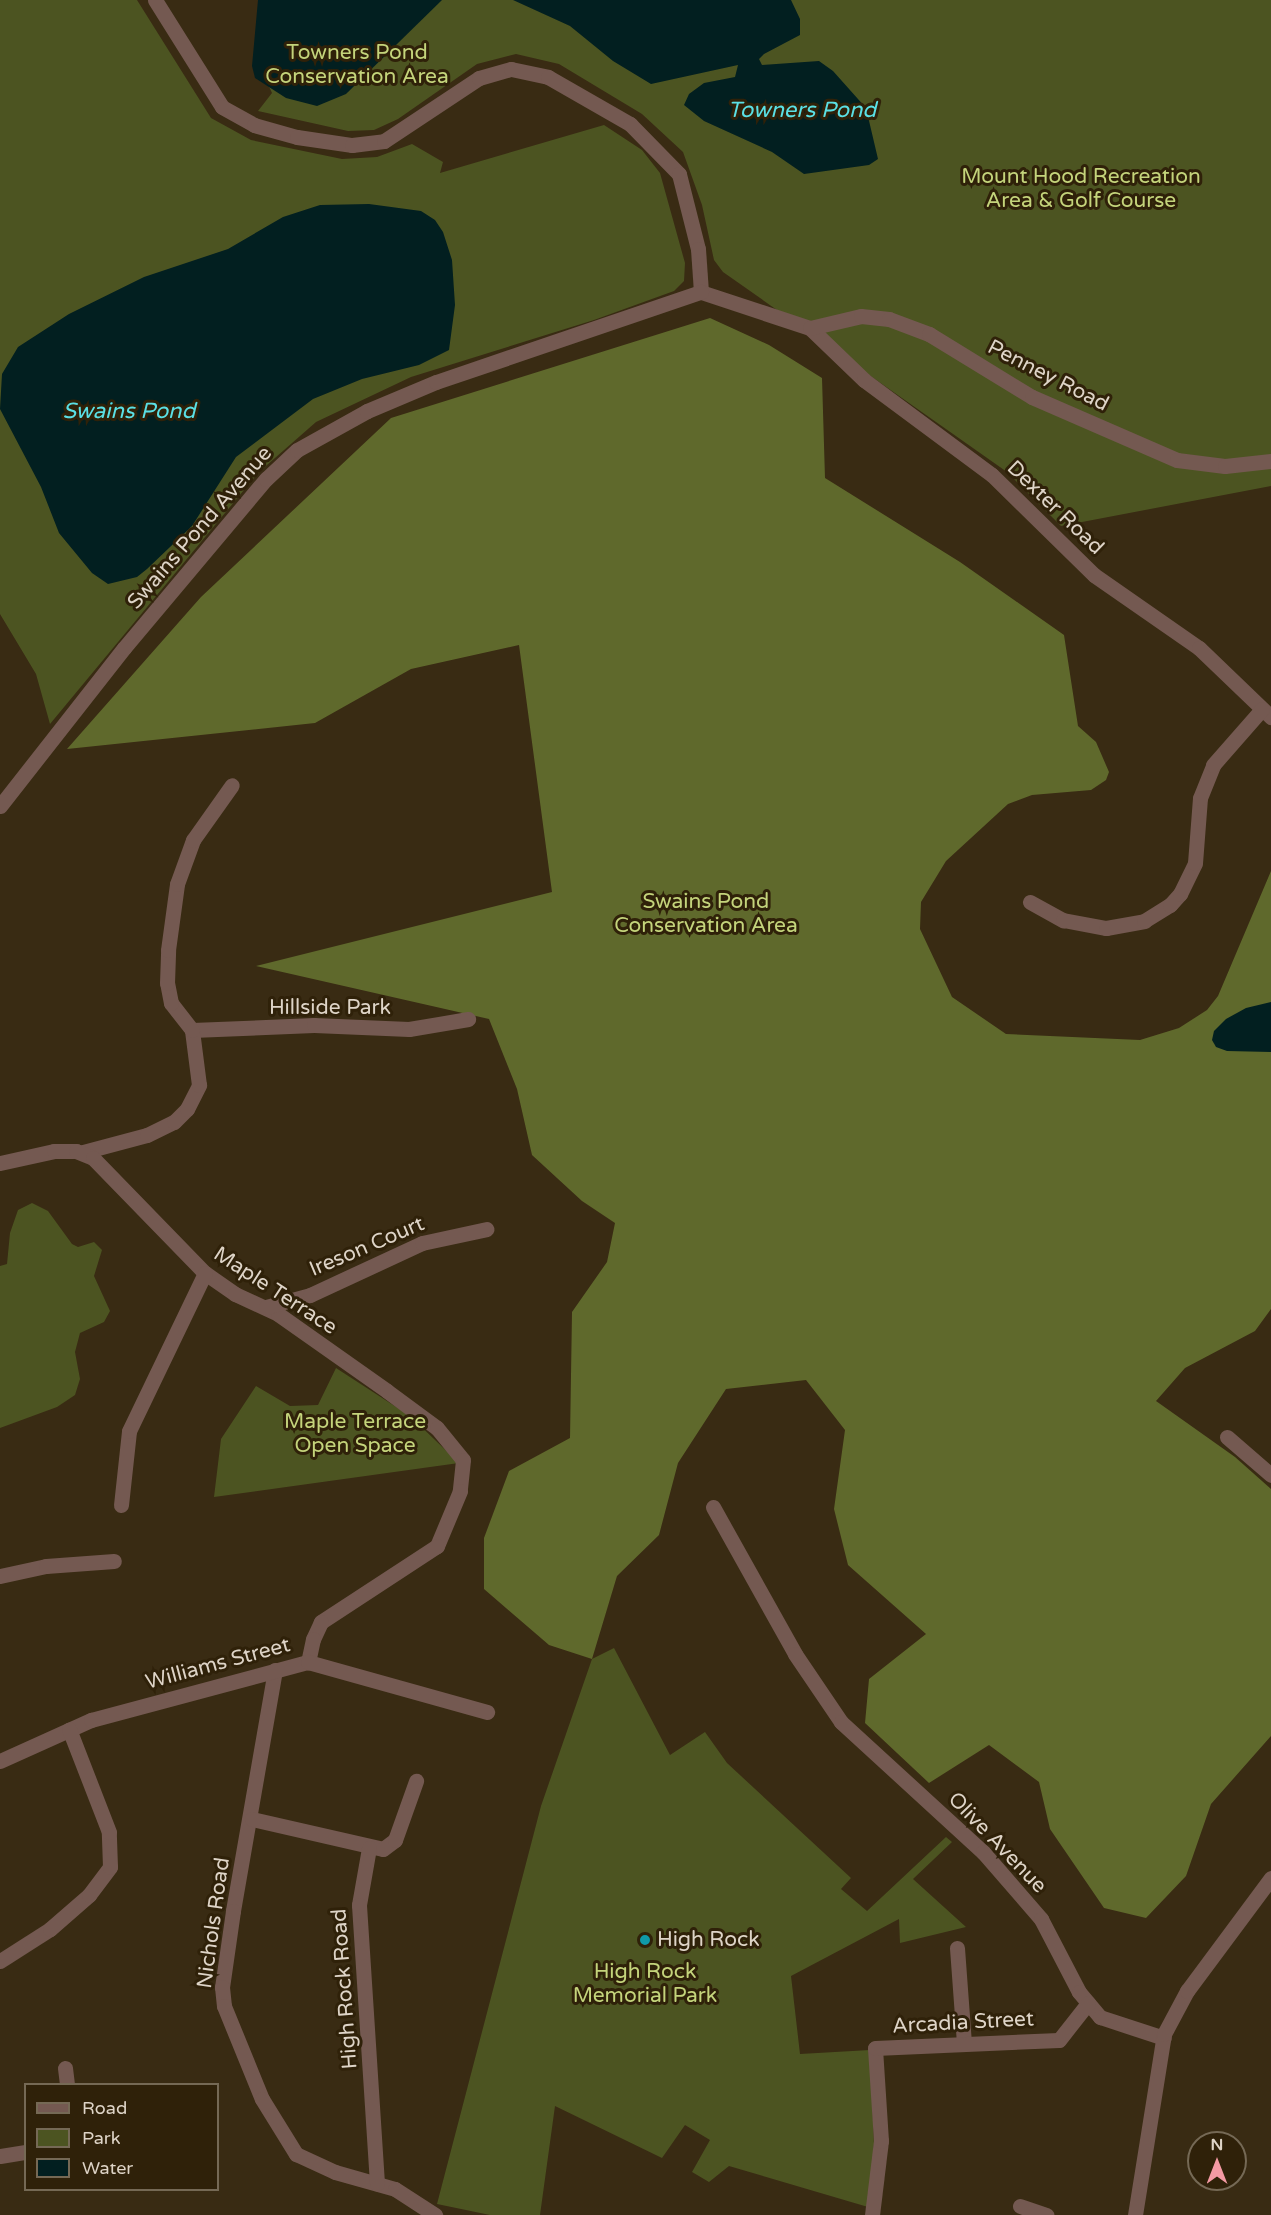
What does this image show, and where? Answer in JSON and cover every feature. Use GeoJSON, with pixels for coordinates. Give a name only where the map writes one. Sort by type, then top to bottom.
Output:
{"type":"FeatureCollection","features":[{"type":"Feature","properties":{"kind":"street"},"geometry":{"type":"LineString","coordinates":[[155,0],[222,107],[254,125],[319,142],[359,145],[390,138],[479,78],[496,71],[521,69],[558,82],[630,124],[675,168],[694,228],[701,292],[810,328]]}},
{"type":"Feature","properties":{"kind":"street","name":"Swains Pond Avenue"},"geometry":{"type":"LineString","coordinates":[[0,806],[131,639],[266,479],[297,450],[367,411],[436,382],[701,292]]}},
{"type":"Feature","properties":{"kind":"street","name":"Penney Road"},"geometry":{"type":"LineString","coordinates":[[810,328],[848,317],[889,319],[929,334],[1032,397],[1177,460],[1225,466],[1271,461]]}},
{"type":"Feature","properties":{"kind":"street","name":"Dexter Road"},"geometry":{"type":"LineString","coordinates":[[810,328],[864,380],[992,475],[1087,569],[1199,648],[1266,713]]}},
{"type":"Feature","properties":{"kind":"street"},"geometry":{"type":"LineString","coordinates":[[1030,902],[1063,920],[1106,928],[1144,921],[1170,905],[1180,894],[1195,863],[1200,798],[1208,774],[1266,713]]}},
{"type":"Feature","properties":{"kind":"street"},"geometry":{"type":"LineString","coordinates":[[0,1163],[54,1151],[83,1152],[147,1135],[174,1122],[187,1109],[199,1085],[192,1030],[171,1003],[166,983],[177,884],[198,831],[232,785]]}},
{"type":"Feature","properties":{"kind":"street","name":"Hillside Park"},"geometry":{"type":"LineString","coordinates":[[192,1030],[314,1025],[409,1029],[468,1018]]}},
{"type":"Feature","properties":{"kind":"street","name":"Maple Terrace"},"geometry":{"type":"LineString","coordinates":[[83,1152],[101,1165],[205,1274],[235,1294],[266,1307],[437,1428],[463,1460],[460,1491],[437,1546],[321,1622],[313,1639],[308,1662]]}},
{"type":"Feature","properties":{"kind":"street","name":"Ireson Court"},"geometry":{"type":"LineString","coordinates":[[266,1307],[310,1294],[422,1244],[487,1229]]}},
{"type":"Feature","properties":{"kind":"street"},"geometry":{"type":"LineString","coordinates":[[122,1504],[129,1431],[205,1274]]}},
{"type":"Feature","properties":{"kind":"street"},"geometry":{"type":"LineString","coordinates":[[1227,1437],[1271,1475]]}},
{"type":"Feature","properties":{"kind":"street","name":"Olive Avenue"},"geometry":{"type":"LineString","coordinates":[[713,1507],[795,1654],[841,1722],[983,1852],[1041,1919],[1088,2003],[1100,2017],[1164,2038]]}},
{"type":"Feature","properties":{"kind":"street"},"geometry":{"type":"LineString","coordinates":[[0,1576],[46,1566],[114,1561]]}},
{"type":"Feature","properties":{"kind":"street","name":"Williams Street"},"geometry":{"type":"LineString","coordinates":[[0,1761],[69,1729],[308,1662],[487,1712]]}},
{"type":"Feature","properties":{"kind":"street","name":"Nichols Road"},"geometry":{"type":"LineString","coordinates":[[275,1670],[252,1819],[222,1987],[230,2027],[262,2099],[296,2154],[395,2188],[435,2215]]}},
{"type":"Feature","properties":{"kind":"street"},"geometry":{"type":"LineString","coordinates":[[0,1961],[73,1908],[100,1883],[110,1867],[109,1832],[69,1729]]}},
{"type":"Feature","properties":{"kind":"street"},"geometry":{"type":"LineString","coordinates":[[252,1819],[369,1848],[382,1849],[395,1840],[416,1781]]}},
{"type":"Feature","properties":{"kind":"street","name":"High Rock Road"},"geometry":{"type":"LineString","coordinates":[[369,1848],[359,1905],[377,2183]]}},
{"type":"Feature","properties":{"kind":"street"},"geometry":{"type":"LineString","coordinates":[[1136,2215],[1164,2038],[1187,1991],[1271,1878]]}},
{"type":"Feature","properties":{"kind":"street"},"geometry":{"type":"LineString","coordinates":[[957,1948],[964,2043]]}},
{"type":"Feature","properties":{"kind":"street","name":"Arcadia Street"},"geometry":{"type":"LineString","coordinates":[[872,2215],[881,2141],[875,2048],[1059,2040],[1088,2003]]}},
{"type":"Feature","properties":{"kind":"street"},"geometry":{"type":"LineString","coordinates":[[65,2068],[67,2083]]}},
{"type":"Feature","properties":{"kind":"street"},"geometry":{"type":"LineString","coordinates":[[0,2156],[24,2152]]}},
{"type":"Feature","properties":{"kind":"street"},"geometry":{"type":"LineString","coordinates":[[1020,2206],[1046,2215]]}},
{"type":"Feature","properties":{"kind":"green space"},"geometry":{"type":"Polygon","coordinates":[[[0,0],[137,0],[211,118],[251,140],[342,159],[377,157],[412,144],[443,162],[440,173],[604,125],[642,150],[660,173],[685,263],[684,281],[674,291],[594,320],[411,377],[316,422],[259,472],[50,724],[36,674],[0,614],[0,0]]]}},
{"type":"Feature","properties":{"kind":"green space","name":"Mount Hood Recreation Area & Golf Course"},"geometry":{"type":"Polygon","coordinates":[[[261,0],[1271,0],[1271,486],[1061,526],[1007,472],[723,272],[714,260],[702,205],[683,152],[642,114],[559,64],[516,54],[477,64],[398,119],[374,130],[348,131],[258,111],[272,93],[259,65],[261,0]]]}},
{"type":"Feature","properties":{"kind":"green space","name":"Swains Pond Conservation Area"},"geometry":{"type":"Polygon","coordinates":[[[710,318],[769,345],[822,378],[825,478],[960,562],[1064,635],[1078,726],[1096,742],[1109,772],[1106,780],[1091,790],[1032,795],[1008,804],[946,861],[921,902],[920,929],[952,997],[1006,1034],[1140,1040],[1179,1028],[1207,1010],[1218,996],[1271,871],[1271,1309],[1255,1331],[1185,1368],[1156,1401],[1235,1457],[1271,1489],[1271,1736],[1211,1804],[1186,1876],[1146,1918],[1104,1908],[1050,1829],[1039,1782],[989,1745],[929,1783],[865,1723],[869,1679],[926,1634],[848,1565],[834,1509],[845,1430],[806,1380],[726,1389],[678,1463],[659,1535],[617,1576],[592,1659],[549,1645],[484,1589],[484,1538],[509,1471],[570,1438],[572,1312],[607,1262],[615,1223],[582,1201],[532,1155],[517,1089],[489,1019],[256,966],[552,892],[519,645],[411,669],[315,723],[67,749],[201,597],[391,418],[710,318]]]}},
{"type":"Feature","properties":{"kind":"green space"},"geometry":{"type":"Polygon","coordinates":[[[32,1203],[48,1211],[72,1244],[78,1247],[94,1242],[102,1250],[94,1276],[110,1311],[104,1322],[80,1333],[75,1352],[80,1379],[75,1395],[57,1407],[0,1428],[0,1266],[7,1264],[10,1233],[18,1210],[32,1203]]]}},
{"type":"Feature","properties":{"kind":"green space","name":"Maple Terrace Open Space"},"geometry":{"type":"Polygon","coordinates":[[[336,1368],[410,1416],[459,1463],[214,1497],[221,1439],[256,1386],[290,1406],[318,1405],[336,1368]]]}},
{"type":"Feature","properties":{"kind":"green space","name":"High Rock Memorial Park"},"geometry":{"type":"Polygon","coordinates":[[[614,1648],[670,1755],[705,1732],[727,1763],[851,1878],[841,1889],[867,1911],[946,1837],[952,1842],[913,1879],[966,1927],[900,1943],[899,1919],[791,1976],[800,2054],[870,2050],[874,2144],[868,2207],[729,2166],[709,2182],[692,2172],[710,2140],[685,2125],[662,2158],[555,2106],[540,2215],[490,2215],[437,2204],[541,1806],[592,1659],[614,1648]]]}},
{"type":"Feature","properties":{"kind":"water"},"geometry":{"type":"Polygon","coordinates":[[[258,0],[442,0],[346,94],[317,106],[286,98],[255,78],[252,66],[258,0]]]}},
{"type":"Feature","properties":{"kind":"water","name":"Towners Pond"},"geometry":{"type":"Polygon","coordinates":[[[513,0],[791,0],[800,19],[800,35],[764,54],[759,59],[762,65],[819,61],[833,71],[866,108],[878,159],[869,165],[804,174],[772,152],[704,121],[684,105],[689,94],[704,83],[735,77],[738,65],[651,84],[613,61],[570,26],[513,0]]]}},
{"type":"Feature","properties":{"kind":"water","name":"Swains Pond"},"geometry":{"type":"Polygon","coordinates":[[[369,204],[421,211],[435,220],[443,232],[452,260],[455,305],[449,350],[419,365],[362,379],[313,399],[236,457],[192,526],[137,577],[108,584],[92,573],[59,533],[41,487],[0,409],[2,374],[18,347],[69,314],[144,277],[228,249],[283,217],[320,205],[369,204]]]}},
{"type":"Feature","properties":{"kind":"water"},"geometry":{"type":"Polygon","coordinates":[[[1271,1002],[1271,1052],[1227,1051],[1216,1047],[1212,1040],[1214,1031],[1226,1019],[1246,1008],[1271,1002]]]}},
{"type":"Feature","properties":{"kind":"place","name":"High Rock"},"geometry":{"type":"Point","coordinates":[645,1940]}},
{"type":"Feature","properties":{"kind":"park label","name":"Towners Pond Conservation Area"},"geometry":{"type":"Point","coordinates":[357,65]}}]}
